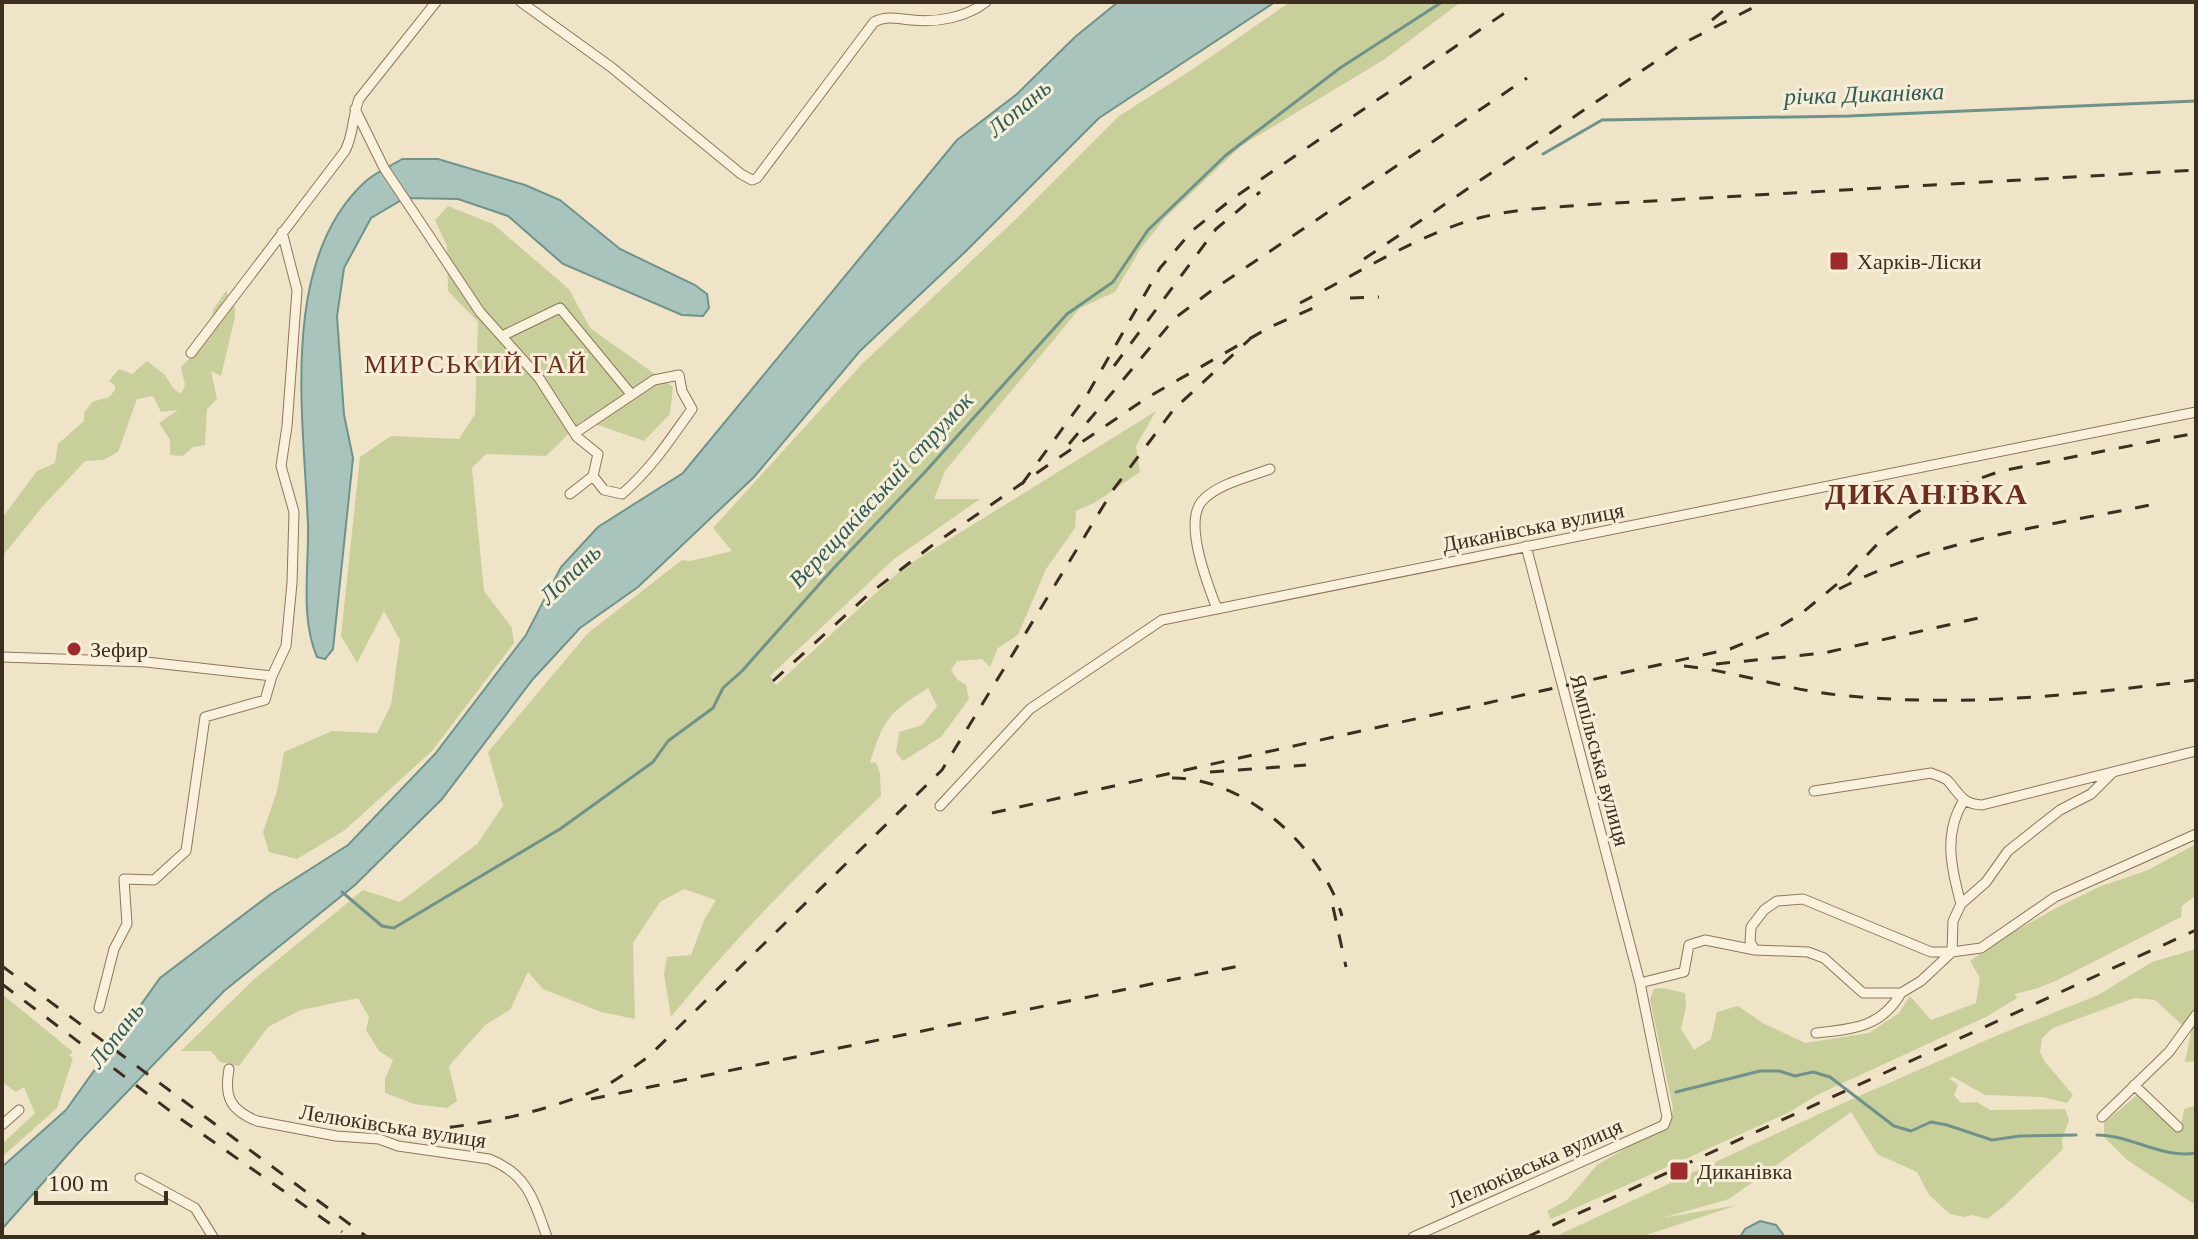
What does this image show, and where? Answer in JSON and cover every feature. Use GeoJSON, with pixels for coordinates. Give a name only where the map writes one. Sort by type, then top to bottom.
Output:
{"type":"FeatureCollection","features":[{"type":"Feature","properties":{"kind":"street"},"geometry":{"type":"LineString","coordinates":[[191,353],[345,151],[353,136],[359,99],[436,2]]}},
{"type":"Feature","properties":{"kind":"street"},"geometry":{"type":"LineString","coordinates":[[521,2],[611,67],[752,180],[757,178],[874,22],[883,17],[915,21],[957,17],[974,11],[986,2]]}},
{"type":"Feature","properties":{"kind":"street"},"geometry":{"type":"LineString","coordinates":[[355,109],[384,168],[480,312],[539,378],[575,433],[598,454],[593,476],[570,494]]}},
{"type":"Feature","properties":{"kind":"street"},"geometry":{"type":"LineString","coordinates":[[99,1008],[114,949],[127,924],[124,879],[154,880],[186,851],[205,717],[265,700],[286,646],[294,512],[281,466],[297,290],[282,232]]}},
{"type":"Feature","properties":{"kind":"street"},"geometry":{"type":"LineString","coordinates":[[502,336],[560,308],[631,394]]}},
{"type":"Feature","properties":{"kind":"street"},"geometry":{"type":"LineString","coordinates":[[575,433],[654,380],[679,375],[682,391],[692,409],[649,468],[622,494],[604,490],[593,476]]}},
{"type":"Feature","properties":{"kind":"street","name":"Диканівська вулиця"},"geometry":{"type":"LineString","coordinates":[[940,806],[1030,709],[1162,620],[2196,412]]}},
{"type":"Feature","properties":{"kind":"street"},"geometry":{"type":"LineString","coordinates":[[1217,609],[1205,575],[1195,516],[1201,502],[1214,492],[1270,469]]}},
{"type":"Feature","properties":{"kind":"street","name":"Ямпільська вулиця"},"geometry":{"type":"LineString","coordinates":[[1526,546],[1640,983],[1667,1117]]}},
{"type":"Feature","properties":{"kind":"street"},"geometry":{"type":"LineString","coordinates":[[2,657],[146,662],[272,676]]}},
{"type":"Feature","properties":{"kind":"street"},"geometry":{"type":"LineString","coordinates":[[1814,791],[1931,773],[1948,779],[1956,794],[1970,805],[1982,805],[2196,751]]}},
{"type":"Feature","properties":{"kind":"street"},"geometry":{"type":"LineString","coordinates":[[1816,1033],[1856,1029],[1883,1015],[1901,993],[1921,981],[1952,952],[1953,921],[1961,904],[1986,882],[2008,851],[2060,810],[2091,794],[2115,770]]}},
{"type":"Feature","properties":{"kind":"street"},"geometry":{"type":"LineString","coordinates":[[1961,904],[1951,866],[1952,827],[1955,814],[1964,800]]}},
{"type":"Feature","properties":{"kind":"street"},"geometry":{"type":"LineString","coordinates":[[1755,950],[1750,942],[1751,927],[1764,910],[1777,901],[1803,899],[1931,952],[1981,948],[2055,897],[2196,834]]}},
{"type":"Feature","properties":{"kind":"street"},"geometry":{"type":"LineString","coordinates":[[1640,983],[1684,972],[1689,945],[1705,940],[1755,950],[1808,952],[1824,958],[1863,993],[1901,993]]}},
{"type":"Feature","properties":{"kind":"street"},"geometry":{"type":"LineString","coordinates":[[2102,1117],[2169,1052],[2196,1015]]}},
{"type":"Feature","properties":{"kind":"street","name":"Лелюківська вулиця"},"geometry":{"type":"LineString","coordinates":[[229,1069],[226,1091],[231,1101],[247,1117],[257,1121],[336,1136],[379,1139],[398,1146],[489,1159],[502,1164],[513,1171],[534,1199],[547,1237]]}},
{"type":"Feature","properties":{"kind":"street"},"geometry":{"type":"LineString","coordinates":[[2134,1085],[2178,1127]]}},
{"type":"Feature","properties":{"kind":"street"},"geometry":{"type":"LineString","coordinates":[[2,1125],[19,1110]]}},
{"type":"Feature","properties":{"kind":"street","name":"Лелюківська вулиця"},"geometry":{"type":"LineString","coordinates":[[1413,1237],[1664,1125],[1667,1117]]}},
{"type":"Feature","properties":{"kind":"street"},"geometry":{"type":"LineString","coordinates":[[140,1178],[195,1208],[213,1237]]}},
{"type":"Feature","properties":{"kind":"green space"},"geometry":{"type":"Polygon","coordinates":[[[1290,2],[1461,2],[1385,59],[1241,146],[1165,218],[1141,248],[1115,292],[1080,308],[945,471],[934,499],[980,499],[894,559],[770,676],[776,685],[903,568],[1156,411],[1136,446],[1140,472],[1096,502],[1076,511],[1075,528],[1046,569],[1018,635],[998,648],[990,667],[982,659],[957,661],[951,670],[966,685],[969,699],[941,737],[903,761],[896,752],[899,732],[922,725],[937,706],[928,688],[896,711],[879,736],[870,763],[876,762],[880,774],[881,796],[772,902],[671,1017],[664,974],[667,957],[691,955],[704,920],[716,900],[684,889],[660,902],[633,943],[635,1019],[601,1012],[543,989],[528,972],[510,1010],[485,1025],[449,1066],[457,1101],[447,1108],[414,1104],[385,1093],[385,1079],[393,1060],[379,1051],[366,1030],[369,1017],[358,998],[301,1010],[268,1027],[239,1066],[220,1062],[211,1051],[181,1051],[252,981],[363,890],[400,902],[477,844],[503,806],[488,752],[588,633],[682,560],[690,561],[732,551],[713,528],[862,364],[1020,215],[1119,116],[1290,2]]]}},
{"type":"Feature","properties":{"kind":"green space"},"geometry":{"type":"Polygon","coordinates":[[[448,206],[493,224],[569,289],[590,328],[673,387],[670,414],[644,441],[583,420],[546,456],[486,454],[472,468],[484,591],[512,628],[514,643],[432,751],[345,830],[297,859],[269,852],[263,832],[277,791],[284,752],[332,731],[377,733],[391,705],[400,640],[384,611],[357,663],[341,636],[360,457],[391,436],[459,439],[475,414],[478,322],[448,291],[447,246],[435,220],[448,206]]]}},
{"type":"Feature","properties":{"kind":"green space"},"geometry":{"type":"Polygon","coordinates":[[[226,291],[235,308],[235,317],[221,376],[211,371],[217,399],[207,409],[205,445],[193,447],[183,456],[170,455],[170,440],[159,423],[178,410],[161,412],[153,396],[137,399],[118,452],[103,460],[85,461],[4,554],[2,518],[37,471],[55,463],[58,444],[84,421],[84,413],[92,402],[109,397],[115,390],[109,381],[119,369],[132,374],[147,361],[165,375],[181,394],[185,385],[181,367],[210,338],[213,310],[226,291]]]}},
{"type":"Feature","properties":{"kind":"green space"},"geometry":{"type":"Polygon","coordinates":[[[2196,844],[2196,895],[2182,906],[2181,917],[2058,980],[2015,994],[2017,998],[1988,1016],[1817,1095],[1790,1112],[1551,1219],[1547,1211],[1567,1200],[1597,1165],[1670,1122],[1673,1108],[1650,1000],[1654,989],[1685,993],[1686,1007],[1681,1029],[1694,1050],[1711,1039],[1717,1012],[1738,1006],[1763,1023],[1805,1043],[1869,1033],[1899,1013],[1910,996],[1931,1020],[1976,1003],[1980,978],[1970,961],[2006,936],[2099,887],[2148,870],[2196,844]]]}},
{"type":"Feature","properties":{"kind":"green space"},"geometry":{"type":"Polygon","coordinates":[[[2196,949],[2196,1061],[2185,1062],[2191,1033],[2155,1000],[2134,998],[2053,1028],[2042,1038],[2040,1052],[2045,1062],[2073,1095],[2067,1103],[2042,1097],[1985,1095],[1953,1077],[1949,1078],[1958,1085],[1954,1095],[1961,1103],[1977,1102],[1990,1110],[2065,1109],[2069,1120],[2062,1140],[2063,1149],[1987,1219],[1950,1214],[1929,1195],[1917,1172],[1877,1154],[1851,1112],[1729,1199],[1662,1218],[1738,1205],[1640,1237],[1554,1237],[1823,1112],[2098,995],[2152,962],[2196,949]]]}},
{"type":"Feature","properties":{"kind":"green space"},"geometry":{"type":"Polygon","coordinates":[[[2,994],[73,1052],[69,1055],[73,1058],[57,1108],[2,1157],[2,1144],[35,1113],[24,1087],[16,1092],[2,1082],[2,994]]]}},
{"type":"Feature","properties":{"kind":"green space"},"geometry":{"type":"Polygon","coordinates":[[[2138,1094],[2181,1126],[2184,1109],[2196,1105],[2194,1204],[2127,1160],[2104,1137],[2104,1123],[2138,1094]]]}},
{"type":"Feature","properties":{"kind":"water","name":"Лопань"},"geometry":{"type":"Polygon","coordinates":[[[1118,2],[1275,2],[1099,118],[965,252],[860,351],[754,477],[638,587],[580,628],[533,679],[442,799],[355,885],[224,991],[78,1143],[2,1229],[2,1167],[66,1110],[160,978],[271,894],[348,845],[435,754],[526,635],[561,567],[598,527],[683,473],[957,140],[1017,94],[1075,37],[1118,2]]]}},
{"type":"Feature","properties":{"kind":"water"},"geometry":{"type":"Polygon","coordinates":[[[402,159],[438,159],[525,185],[560,200],[620,249],[695,285],[707,294],[709,308],[703,316],[682,315],[563,264],[508,216],[458,199],[405,198],[371,218],[344,268],[337,316],[344,415],[353,458],[333,649],[325,659],[317,657],[312,642],[306,592],[308,525],[301,390],[302,343],[308,297],[319,253],[338,214],[366,181],[402,159]]]}},
{"type":"Feature","properties":{"kind":"water"},"geometry":{"type":"Polygon","coordinates":[[[1760,1221],[1776,1225],[1785,1237],[1740,1237],[1745,1229],[1760,1221]]]}},
{"type":"Feature","properties":{"kind":"waterway","name":"Верещаківський струмок"},"geometry":{"type":"LineString","coordinates":[[342,892],[382,926],[394,928],[560,829],[653,762],[668,741],[713,708],[723,688],[742,671],[1067,314],[1113,282],[1148,230],[1226,155],[1340,68],[1442,2]]}},
{"type":"Feature","properties":{"kind":"waterway","name":"річка Диканівка"},"geometry":{"type":"LineString","coordinates":[[1543,154],[1602,120],[1849,116],[2196,101]]}},
{"type":"Feature","properties":{"kind":"waterway"},"geometry":{"type":"LineString","coordinates":[[1676,1092],[1760,1071],[1779,1071],[1795,1076],[1813,1072],[1830,1077],[1894,1126],[1911,1131],[1931,1122],[1992,1140],[2076,1135]]}},
{"type":"Feature","properties":{"kind":"waterway"},"geometry":{"type":"LineString","coordinates":[[2097,1135],[2171,1153],[2196,1153]]}},
{"type":"Feature","properties":{"kind":"railway"},"geometry":{"type":"LineString","coordinates":[[1712,20],[1734,2]]}},
{"type":"Feature","properties":{"kind":"railway"},"geometry":{"type":"LineString","coordinates":[[1364,259],[1680,45],[1764,2]]}},
{"type":"Feature","properties":{"kind":"railway"},"geometry":{"type":"LineString","coordinates":[[1022,484],[1087,395],[1160,268],[1193,230],[1232,199],[1509,10]]}},
{"type":"Feature","properties":{"kind":"railway"},"geometry":{"type":"LineString","coordinates":[[1069,444],[1175,318],[1527,78]]}},
{"type":"Feature","properties":{"kind":"railway"},"geometry":{"type":"LineString","coordinates":[[1300,303],[1437,232],[1483,217],[1511,212],[1599,204],[2196,170]]}},
{"type":"Feature","properties":{"kind":"railway"},"geometry":{"type":"LineString","coordinates":[[1114,366],[1216,229],[1260,192]]}},
{"type":"Feature","properties":{"kind":"railway"},"geometry":{"type":"LineString","coordinates":[[1350,298],[1379,297]]}},
{"type":"Feature","properties":{"kind":"railway"},"geometry":{"type":"LineString","coordinates":[[773,681],[869,594],[930,547],[1057,459],[1145,399],[1270,327],[1318,306]]}},
{"type":"Feature","properties":{"kind":"railway"},"geometry":{"type":"LineString","coordinates":[[366,1131],[426,1129],[516,1116],[601,1088],[648,1057],[942,770],[1113,490],[1174,409],[1250,339]]}},
{"type":"Feature","properties":{"kind":"railway"},"geometry":{"type":"LineString","coordinates":[[992,813],[1730,649],[1771,632],[1802,613],[1848,575],[1886,535],[1914,514],[1967,483],[2001,471],[2196,433]]}},
{"type":"Feature","properties":{"kind":"railway"},"geometry":{"type":"LineString","coordinates":[[1839,589],[1876,572],[1953,546],[2155,504]]}},
{"type":"Feature","properties":{"kind":"railway"},"geometry":{"type":"LineString","coordinates":[[1716,664],[1824,653],[1983,617]]}},
{"type":"Feature","properties":{"kind":"railway"},"geometry":{"type":"LineString","coordinates":[[1684,666],[1819,693],[1884,699],[2018,698],[2196,680]]}},
{"type":"Feature","properties":{"kind":"railway"},"geometry":{"type":"LineString","coordinates":[[1210,772],[1306,765]]}},
{"type":"Feature","properties":{"kind":"railway"},"geometry":{"type":"LineString","coordinates":[[1172,778],[1199,781],[1227,790],[1253,803],[1277,821],[1299,842],[1317,866],[1342,916]]}},
{"type":"Feature","properties":{"kind":"railway"},"geometry":{"type":"LineString","coordinates":[[1333,907],[1346,967]]}},
{"type":"Feature","properties":{"kind":"railway"},"geometry":{"type":"LineString","coordinates":[[1527,1237],[2196,930]]}},
{"type":"Feature","properties":{"kind":"railway"},"geometry":{"type":"LineString","coordinates":[[2,966],[367,1237]]}},
{"type":"Feature","properties":{"kind":"railway"},"geometry":{"type":"LineString","coordinates":[[591,1099],[1239,966]]}},
{"type":"Feature","properties":{"kind":"railway"},"geometry":{"type":"LineString","coordinates":[[2,984],[178,1117],[342,1232]]}},
{"type":"Feature","properties":{"kind":"place","name":"Харків-Ліски"},"geometry":{"type":"Point","coordinates":[1839,261]}},
{"type":"Feature","properties":{"kind":"place","name":"Зефир"},"geometry":{"type":"Point","coordinates":[74,649]}},
{"type":"Feature","properties":{"kind":"place","name":"Диканівка"},"geometry":{"type":"Point","coordinates":[1679,1171]}},
{"type":"Feature","properties":{"kind":"district","name":"МИРСЬКИЙ ГАЙ"},"geometry":{"type":"Point","coordinates":[476,364]}},
{"type":"Feature","properties":{"kind":"district","name":"ДИКАНІВКА"},"geometry":{"type":"Point","coordinates":[1927,493]}}]}
